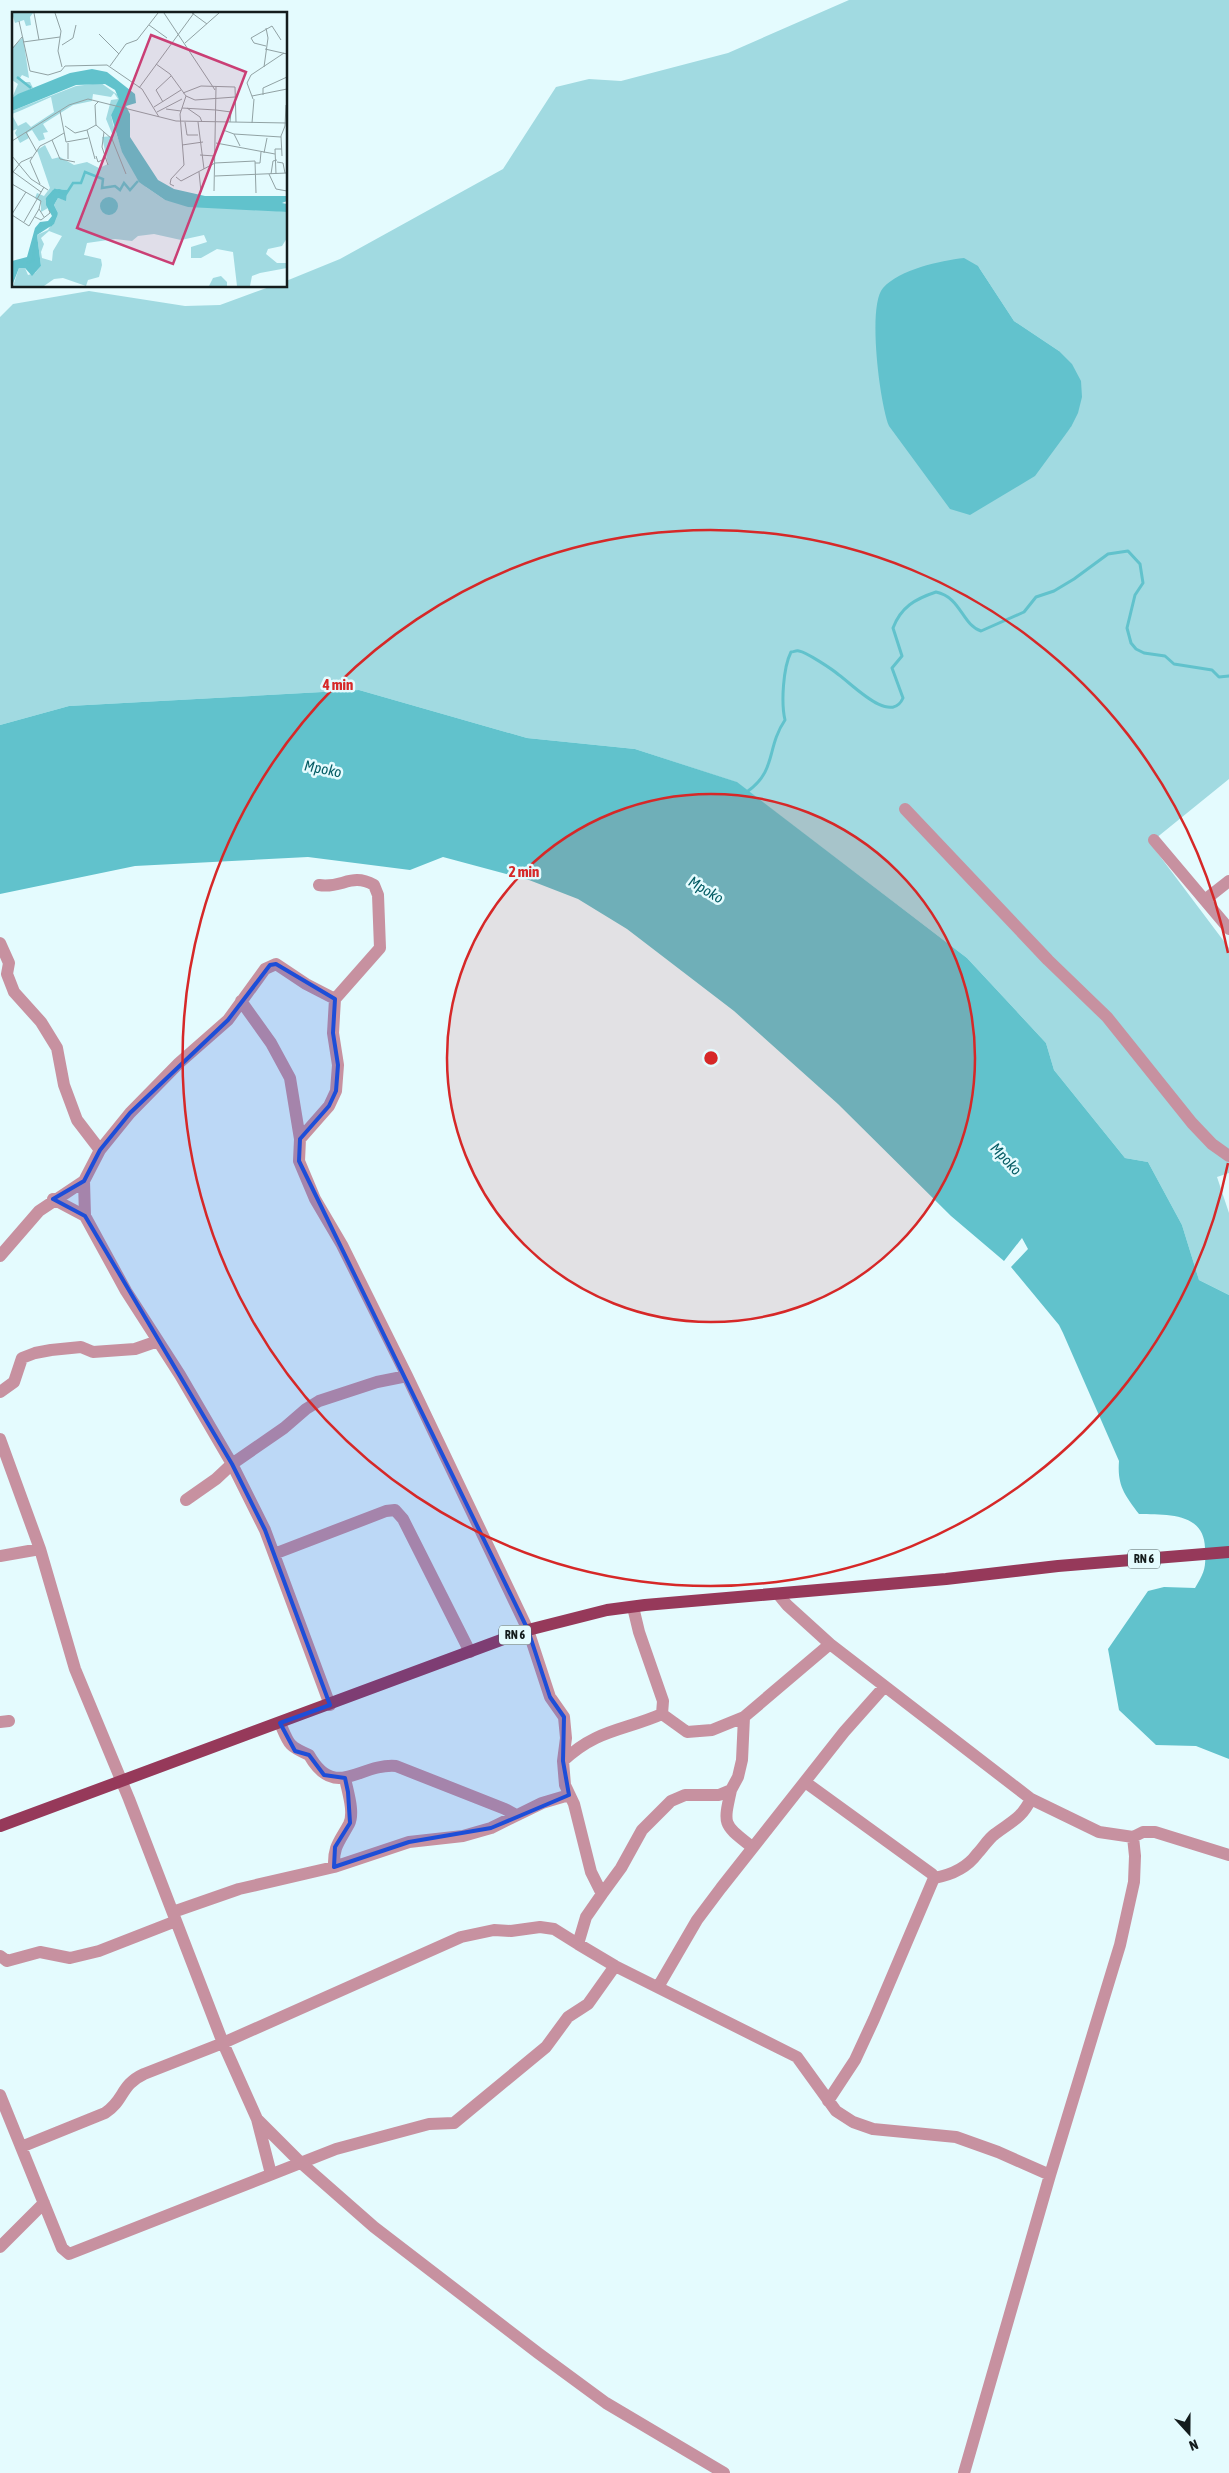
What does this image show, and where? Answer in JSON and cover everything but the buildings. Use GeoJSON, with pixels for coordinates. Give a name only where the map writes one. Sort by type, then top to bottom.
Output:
{"type":"FeatureCollection","features":[{"type":"Feature","properties":{"kind":"main road","name":"RN 6"},"geometry":{"type":"LineString","coordinates":[[0,1826],[528,1630],[598,1612],[633,1606],[972,1577],[1058,1566],[1229,1552]]}},
{"type":"Feature","properties":{"kind":"street"},"geometry":{"type":"LineString","coordinates":[[905,809],[1048,960],[1107,1017],[1192,1123],[1212,1144],[1229,1156]]}},
{"type":"Feature","properties":{"kind":"street"},"geometry":{"type":"LineString","coordinates":[[1154,840],[1169,860],[1206,899],[1229,929]]}},
{"type":"Feature","properties":{"kind":"street"},"geometry":{"type":"LineString","coordinates":[[300,1139],[329,1106],[336,1091],[338,1065],[332,1033],[335,999],[380,948],[378,895],[374,885],[363,879],[328,886],[318,884]]}},
{"type":"Feature","properties":{"kind":"street"},"geometry":{"type":"LineString","coordinates":[[1206,899],[1229,881]]}},
{"type":"Feature","properties":{"kind":"street"},"geometry":{"type":"LineString","coordinates":[[0,943],[9,963],[7,974],[14,992],[41,1022],[57,1048],[64,1085],[77,1120],[100,1150]]}},
{"type":"Feature","properties":{"kind":"street"},"geometry":{"type":"LineString","coordinates":[[330,1705],[274,1554],[249,1496],[232,1464],[158,1341],[126,1292],[85,1216],[84,1181],[100,1150],[130,1113],[179,1063],[228,1020],[265,969],[276,964],[306,984],[335,999]]}},
{"type":"Feature","properties":{"kind":"street"},"geometry":{"type":"LineString","coordinates":[[241,1001],[271,1043],[290,1078],[300,1139],[299,1161],[315,1198],[342,1245],[528,1630],[550,1697],[564,1717],[566,1738],[563,1761],[565,1785],[568,1795],[574,1804],[582,1832],[585,1854],[595,1883],[602,1894]]}},
{"type":"Feature","properties":{"kind":"street"},"geometry":{"type":"LineString","coordinates":[[0,1256],[39,1211],[53,1199],[84,1181]]}},
{"type":"Feature","properties":{"kind":"street"},"geometry":{"type":"LineString","coordinates":[[53,1199],[85,1216]]}},
{"type":"Feature","properties":{"kind":"street"},"geometry":{"type":"LineString","coordinates":[[0,1392],[14,1382],[22,1358],[35,1353],[81,1347],[93,1352],[135,1349],[158,1341]]}},
{"type":"Feature","properties":{"kind":"street"},"geometry":{"type":"LineString","coordinates":[[186,1500],[319,1401],[393,1377],[406,1376]]}},
{"type":"Feature","properties":{"kind":"street"},"geometry":{"type":"LineString","coordinates":[[0,1439],[40,1549],[54,1604],[75,1669],[120,1782],[129,1799],[223,2043],[257,2119],[271,2174]]}},
{"type":"Feature","properties":{"kind":"street"},"geometry":{"type":"LineString","coordinates":[[274,1554],[386,1511],[395,1510],[403,1519],[470,1652]]}},
{"type":"Feature","properties":{"kind":"street"},"geometry":{"type":"LineString","coordinates":[[0,1556],[40,1549]]}},
{"type":"Feature","properties":{"kind":"street"},"geometry":{"type":"LineString","coordinates":[[778,1594],[787,1605],[830,1644],[1031,1799],[1099,1832],[1132,1837],[1143,1832],[1155,1832],[1229,1855]]}},
{"type":"Feature","properties":{"kind":"street"},"geometry":{"type":"LineString","coordinates":[[633,1606],[639,1632],[663,1701],[662,1714]]}},
{"type":"Feature","properties":{"kind":"street"},"geometry":{"type":"LineString","coordinates":[[662,1714],[687,1732],[712,1730],[744,1717],[830,1644]]}},
{"type":"Feature","properties":{"kind":"street"},"geometry":{"type":"LineString","coordinates":[[658,1987],[697,1920],[752,1847],[844,1732],[884,1687]]}},
{"type":"Feature","properties":{"kind":"street"},"geometry":{"type":"LineString","coordinates":[[563,1761],[578,1747],[592,1738],[662,1714]]}},
{"type":"Feature","properties":{"kind":"street"},"geometry":{"type":"LineString","coordinates":[[744,1717],[742,1760],[738,1777],[731,1790],[725,1819],[730,1829],[752,1847]]}},
{"type":"Feature","properties":{"kind":"street"},"geometry":{"type":"LineString","coordinates":[[280,1723],[295,1751],[309,1756],[317,1769],[324,1775],[345,1778],[384,1765],[396,1766],[505,1808],[516,1815]]}},
{"type":"Feature","properties":{"kind":"street"},"geometry":{"type":"LineString","coordinates":[[334,1867],[335,1847],[350,1823],[350,1806],[345,1778]]}},
{"type":"Feature","properties":{"kind":"street"},"geometry":{"type":"LineString","coordinates":[[805,1782],[932,1874],[934,1878],[934,1883],[855,2060],[828,2101]]}},
{"type":"Feature","properties":{"kind":"street"},"geometry":{"type":"LineString","coordinates":[[578,1944],[586,1916],[621,1868],[642,1830],[671,1801],[685,1795],[719,1795],[731,1790]]}},
{"type":"Feature","properties":{"kind":"street"},"geometry":{"type":"LineString","coordinates":[[0,1956],[7,1961],[40,1952],[70,1958],[99,1951],[174,1916],[239,1889],[334,1867],[409,1842],[463,1836],[491,1828],[542,1803],[568,1795]]}},
{"type":"Feature","properties":{"kind":"street"},"geometry":{"type":"LineString","coordinates":[[934,1878],[952,1874],[962,1868],[995,1834],[1010,1826],[1026,1809],[1031,1799]]}},
{"type":"Feature","properties":{"kind":"street"},"geometry":{"type":"LineString","coordinates":[[964,2473],[1050,2175],[1120,1945],[1134,1882],[1135,1856],[1132,1837]]}},
{"type":"Feature","properties":{"kind":"street"},"geometry":{"type":"LineString","coordinates":[[21,2147],[105,2114],[116,2106],[124,2088],[131,2080],[223,2043],[460,1937],[494,1930],[511,1931],[540,1927],[554,1928],[615,1966],[797,2057],[836,2111],[853,2122],[873,2129],[956,2137],[998,2152],[1050,2175]]}},
{"type":"Feature","properties":{"kind":"street"},"geometry":{"type":"LineString","coordinates":[[0,2095],[62,2248],[69,2254],[300,2162],[386,2135],[429,2124],[454,2123],[546,2047],[568,2017],[588,2004],[615,1966]]}},
{"type":"Feature","properties":{"kind":"street"},"geometry":{"type":"LineString","coordinates":[[257,2119],[300,2162],[374,2226],[538,2354],[606,2403],[724,2473]]}},
{"type":"Feature","properties":{"kind":"street"},"geometry":{"type":"LineString","coordinates":[[0,2247],[44,2202]]}},
{"type":"Feature","properties":{"kind":"highlighted area"},"geometry":{"type":"Polygon","coordinates":[[[276,964],[335,999],[333,1033],[338,1065],[336,1091],[329,1106],[300,1139],[299,1161],[528,1630],[550,1697],[564,1717],[563,1761],[569,1795],[491,1828],[409,1842],[334,1867],[335,1847],[350,1823],[348,1792],[345,1778],[324,1775],[309,1755],[295,1751],[280,1723],[330,1705],[265,1530],[232,1464],[85,1216],[53,1199],[84,1181],[100,1150],[130,1113],[228,1020],[270,965],[276,964]]]}},
{"type":"Feature","properties":{"kind":"shaded area"},"geometry":{"type":"Polygon","coordinates":[[[849,0],[1229,0],[1229,779],[1150,843],[1229,948],[1229,1173],[1217,1177],[1229,1213],[1229,1295],[1199,1280],[1182,1225],[1148,1162],[1125,1158],[1054,1070],[1046,1043],[967,958],[736,782],[635,749],[527,738],[359,690],[69,706],[0,725],[0,317],[13,304],[89,291],[185,306],[220,305],[267,288],[288,288],[288,280],[340,259],[503,169],[556,87],[589,79],[621,81],[728,53],[849,0]],[[978,266],[1059,441],[1071,427],[1059,351],[1014,321],[978,266]]]}},
{"type":"Feature","properties":{"kind":"shaded area"},"geometry":{"type":"Polygon","coordinates":[[[964,258],[978,266],[1014,321],[1059,351],[1072,364],[1081,381],[1082,397],[1078,413],[1071,427],[1035,476],[970,515],[950,509],[889,426],[882,398],[875,334],[878,298],[883,288],[890,281],[921,267],[964,258]]]}},
{"type":"Feature","properties":{"kind":"water","name":"Mpoko"},"geometry":{"type":"Polygon","coordinates":[[[359,690],[527,738],[635,749],[737,782],[967,958],[1046,1043],[1054,1070],[1125,1158],[1148,1162],[1182,1225],[1199,1280],[1229,1295],[1229,1759],[1196,1746],[1156,1745],[1119,1710],[1108,1649],[1148,1591],[1164,1587],[1195,1588],[1205,1565],[1203,1536],[1191,1522],[1182,1518],[1139,1514],[1126,1495],[1119,1477],[1119,1461],[1059,1325],[1011,1267],[1028,1249],[1022,1238],[1004,1261],[951,1216],[838,1104],[734,1011],[627,929],[578,899],[529,880],[443,857],[410,870],[308,857],[135,866],[0,894],[0,725],[69,706],[359,690]]]}},
{"type":"Feature","properties":{"kind":"waterway"},"geometry":{"type":"LineString","coordinates":[[748,791],[763,775],[775,740],[785,720],[783,704],[784,686],[786,667],[791,652],[799,651],[813,657],[836,672],[871,700],[890,707],[897,705],[903,698],[892,668],[902,656],[893,628],[900,614],[905,609],[915,601],[936,592],[951,599],[969,623],[981,631],[1024,612],[1036,597],[1054,591],[1108,554],[1128,551],[1140,564],[1143,583],[1135,595],[1127,628],[1131,643],[1136,649],[1144,653],[1165,656],[1174,664],[1212,670],[1219,677],[1229,676]]}}]}
